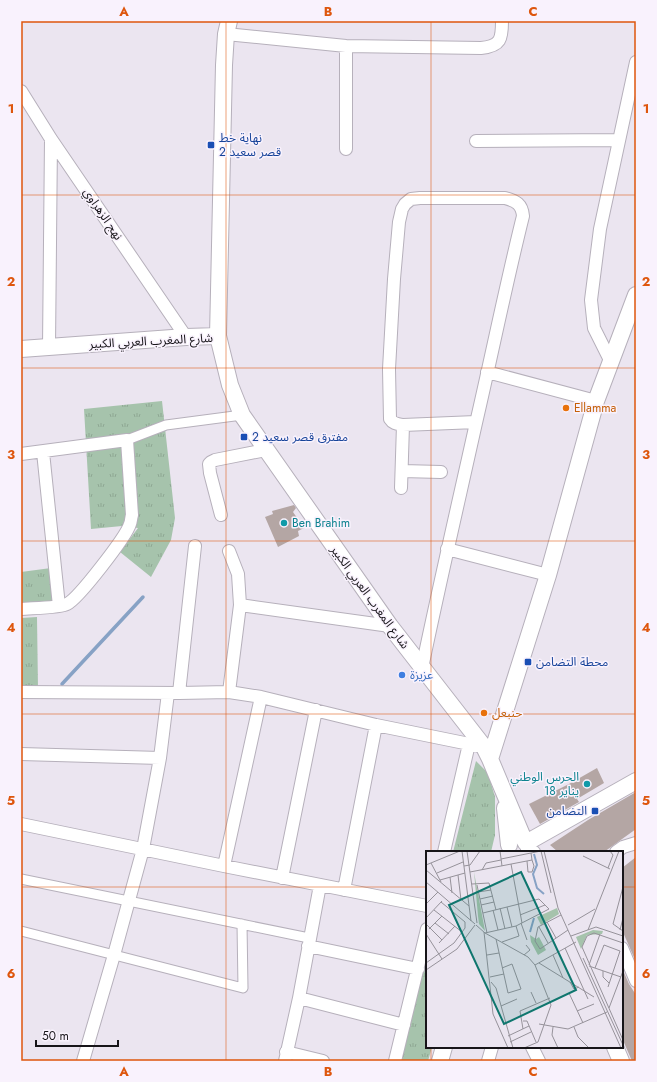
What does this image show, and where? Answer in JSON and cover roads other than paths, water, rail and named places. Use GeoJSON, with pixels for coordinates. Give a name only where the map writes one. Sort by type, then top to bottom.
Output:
{"type":"FeatureCollection","features":[{"type":"Feature","properties":{"kind":"street"},"geometry":{"type":"LineString","coordinates":[[218,336],[224,72],[228,27],[346,46],[489,47],[499,42],[502,36],[502,21]]}},
{"type":"Feature","properties":{"kind":"street"},"geometry":{"type":"LineString","coordinates":[[346,46],[346,149]]}},
{"type":"Feature","properties":{"kind":"street"},"geometry":{"type":"LineString","coordinates":[[611,362],[594,328],[591,300],[600,230],[636,62]]}},
{"type":"Feature","properties":{"kind":"street","name":"نهج الزهراوي"},"geometry":{"type":"LineString","coordinates":[[21,90],[52,139],[186,337]]}},
{"type":"Feature","properties":{"kind":"street"},"geometry":{"type":"LineString","coordinates":[[49,347],[52,139]]}},
{"type":"Feature","properties":{"kind":"street"},"geometry":{"type":"LineString","coordinates":[[476,141],[619,140]]}},
{"type":"Feature","properties":{"kind":"street"},"geometry":{"type":"LineString","coordinates":[[422,668],[447,549],[476,422],[487,372],[523,216],[522,209],[513,201],[505,198],[420,198],[411,200],[405,204],[402,209],[399,222],[389,369],[390,419],[391,422],[395,424],[404,425],[476,422]]}},
{"type":"Feature","properties":{"kind":"street"},"geometry":{"type":"LineString","coordinates":[[444,851],[481,750],[548,575],[596,401],[636,294]]}},
{"type":"Feature","properties":{"kind":"street","name":"شارع المغرب العربي الكبير"},"geometry":{"type":"LineString","coordinates":[[21,349],[218,336],[230,385],[242,415],[390,626],[481,750],[503,792],[521,849]]}},
{"type":"Feature","properties":{"kind":"street"},"geometry":{"type":"LineString","coordinates":[[487,372],[596,401]]}},
{"type":"Feature","properties":{"kind":"street"},"geometry":{"type":"LineString","coordinates":[[21,454],[127,440],[166,425],[242,415]]}},
{"type":"Feature","properties":{"kind":"street"},"geometry":{"type":"LineString","coordinates":[[401,488],[404,425]]}},
{"type":"Feature","properties":{"kind":"street"},"geometry":{"type":"LineString","coordinates":[[21,609],[67,605],[83,591],[123,537],[130,524],[132,515],[127,440]]}},
{"type":"Feature","properties":{"kind":"street"},"geometry":{"type":"LineString","coordinates":[[221,516],[209,464],[216,460],[266,450]]}},
{"type":"Feature","properties":{"kind":"street"},"geometry":{"type":"LineString","coordinates":[[43,452],[59,606]]}},
{"type":"Feature","properties":{"kind":"street"},"geometry":{"type":"LineString","coordinates":[[402,471],[440,472]]}},
{"type":"Feature","properties":{"kind":"street"},"geometry":{"type":"LineString","coordinates":[[83,1061],[143,849],[174,693],[195,546]]}},
{"type":"Feature","properties":{"kind":"street"},"geometry":{"type":"LineString","coordinates":[[447,549],[548,575]]}},
{"type":"Feature","properties":{"kind":"street"},"geometry":{"type":"LineString","coordinates":[[229,551],[238,574],[240,604],[229,692]]}},
{"type":"Feature","properties":{"kind":"street"},"geometry":{"type":"LineString","coordinates":[[240,604],[390,626]]}},
{"type":"Feature","properties":{"kind":"street"},"geometry":{"type":"LineString","coordinates":[[21,692],[229,692],[261,697],[481,750]]}},
{"type":"Feature","properties":{"kind":"street"},"geometry":{"type":"LineString","coordinates":[[224,866],[261,697]]}},
{"type":"Feature","properties":{"kind":"street"},"geometry":{"type":"LineString","coordinates":[[282,878],[316,710]]}},
{"type":"Feature","properties":{"kind":"street"},"geometry":{"type":"LineString","coordinates":[[344,890],[376,725]]}},
{"type":"Feature","properties":{"kind":"street"},"geometry":{"type":"LineString","coordinates":[[21,754],[160,758]]}},
{"type":"Feature","properties":{"kind":"street"},"geometry":{"type":"LineString","coordinates":[[521,849],[636,781]]}},
{"type":"Feature","properties":{"kind":"street"},"geometry":{"type":"LineString","coordinates":[[21,824],[282,878],[426,906]]}},
{"type":"Feature","properties":{"kind":"street"},"geometry":{"type":"LineString","coordinates":[[617,851],[623,847],[636,843]]}},
{"type":"Feature","properties":{"kind":"street"},"geometry":{"type":"LineString","coordinates":[[21,879],[242,924],[418,969]]}},
{"type":"Feature","properties":{"kind":"street"},"geometry":{"type":"LineString","coordinates":[[320,885],[308,942],[299,998],[285,1057],[323,1061]]}},
{"type":"Feature","properties":{"kind":"street"},"geometry":{"type":"LineString","coordinates":[[21,931],[243,988],[242,924]]}},
{"type":"Feature","properties":{"kind":"street"},"geometry":{"type":"LineString","coordinates":[[395,1061],[426,933]]}},
{"type":"Feature","properties":{"kind":"street"},"geometry":{"type":"LineString","coordinates":[[623,950],[636,981]]}},
{"type":"Feature","properties":{"kind":"street"},"geometry":{"type":"LineString","coordinates":[[299,998],[404,1025]]}},
{"type":"Feature","properties":{"kind":"street"},"geometry":{"type":"LineString","coordinates":[[440,1061],[444,1048]]}},
{"type":"Feature","properties":{"kind":"street"},"geometry":{"type":"LineString","coordinates":[[488,1061],[492,1048]]}},
{"type":"Feature","properties":{"kind":"street"},"geometry":{"type":"LineString","coordinates":[[533,1048],[539,1061]]}},
{"type":"Feature","properties":{"kind":"street"},"geometry":{"type":"LineString","coordinates":[[615,1048],[621,1061]]}},
{"type":"Feature","properties":{"kind":"waterway"},"geometry":{"type":"LineString","coordinates":[[62,684],[143,597]]}},
{"type":"Feature","properties":{"kind":"place","name":"نهاية خط قصر سعيد 2"},"geometry":{"type":"Point","coordinates":[211,145]}},
{"type":"Feature","properties":{"kind":"place","name":"Ellamma"},"geometry":{"type":"Point","coordinates":[566,408]}},
{"type":"Feature","properties":{"kind":"place","name":"مفترق قصر سعيد 2"},"geometry":{"type":"Point","coordinates":[244,437]}},
{"type":"Feature","properties":{"kind":"place","name":"Ben Brahim"},"geometry":{"type":"Point","coordinates":[284,523]}},
{"type":"Feature","properties":{"kind":"place","name":"محطة التضامن"},"geometry":{"type":"Point","coordinates":[528,662]}},
{"type":"Feature","properties":{"kind":"place","name":"عزيزة"},"geometry":{"type":"Point","coordinates":[402,675]}},
{"type":"Feature","properties":{"kind":"place","name":"حنبعل"},"geometry":{"type":"Point","coordinates":[484,713]}},
{"type":"Feature","properties":{"kind":"place","name":"الحرس الوطني 18 يناير"},"geometry":{"type":"Point","coordinates":[587,784]}},
{"type":"Feature","properties":{"kind":"place","name":"التضامن"},"geometry":{"type":"Point","coordinates":[595,811]}}]}
